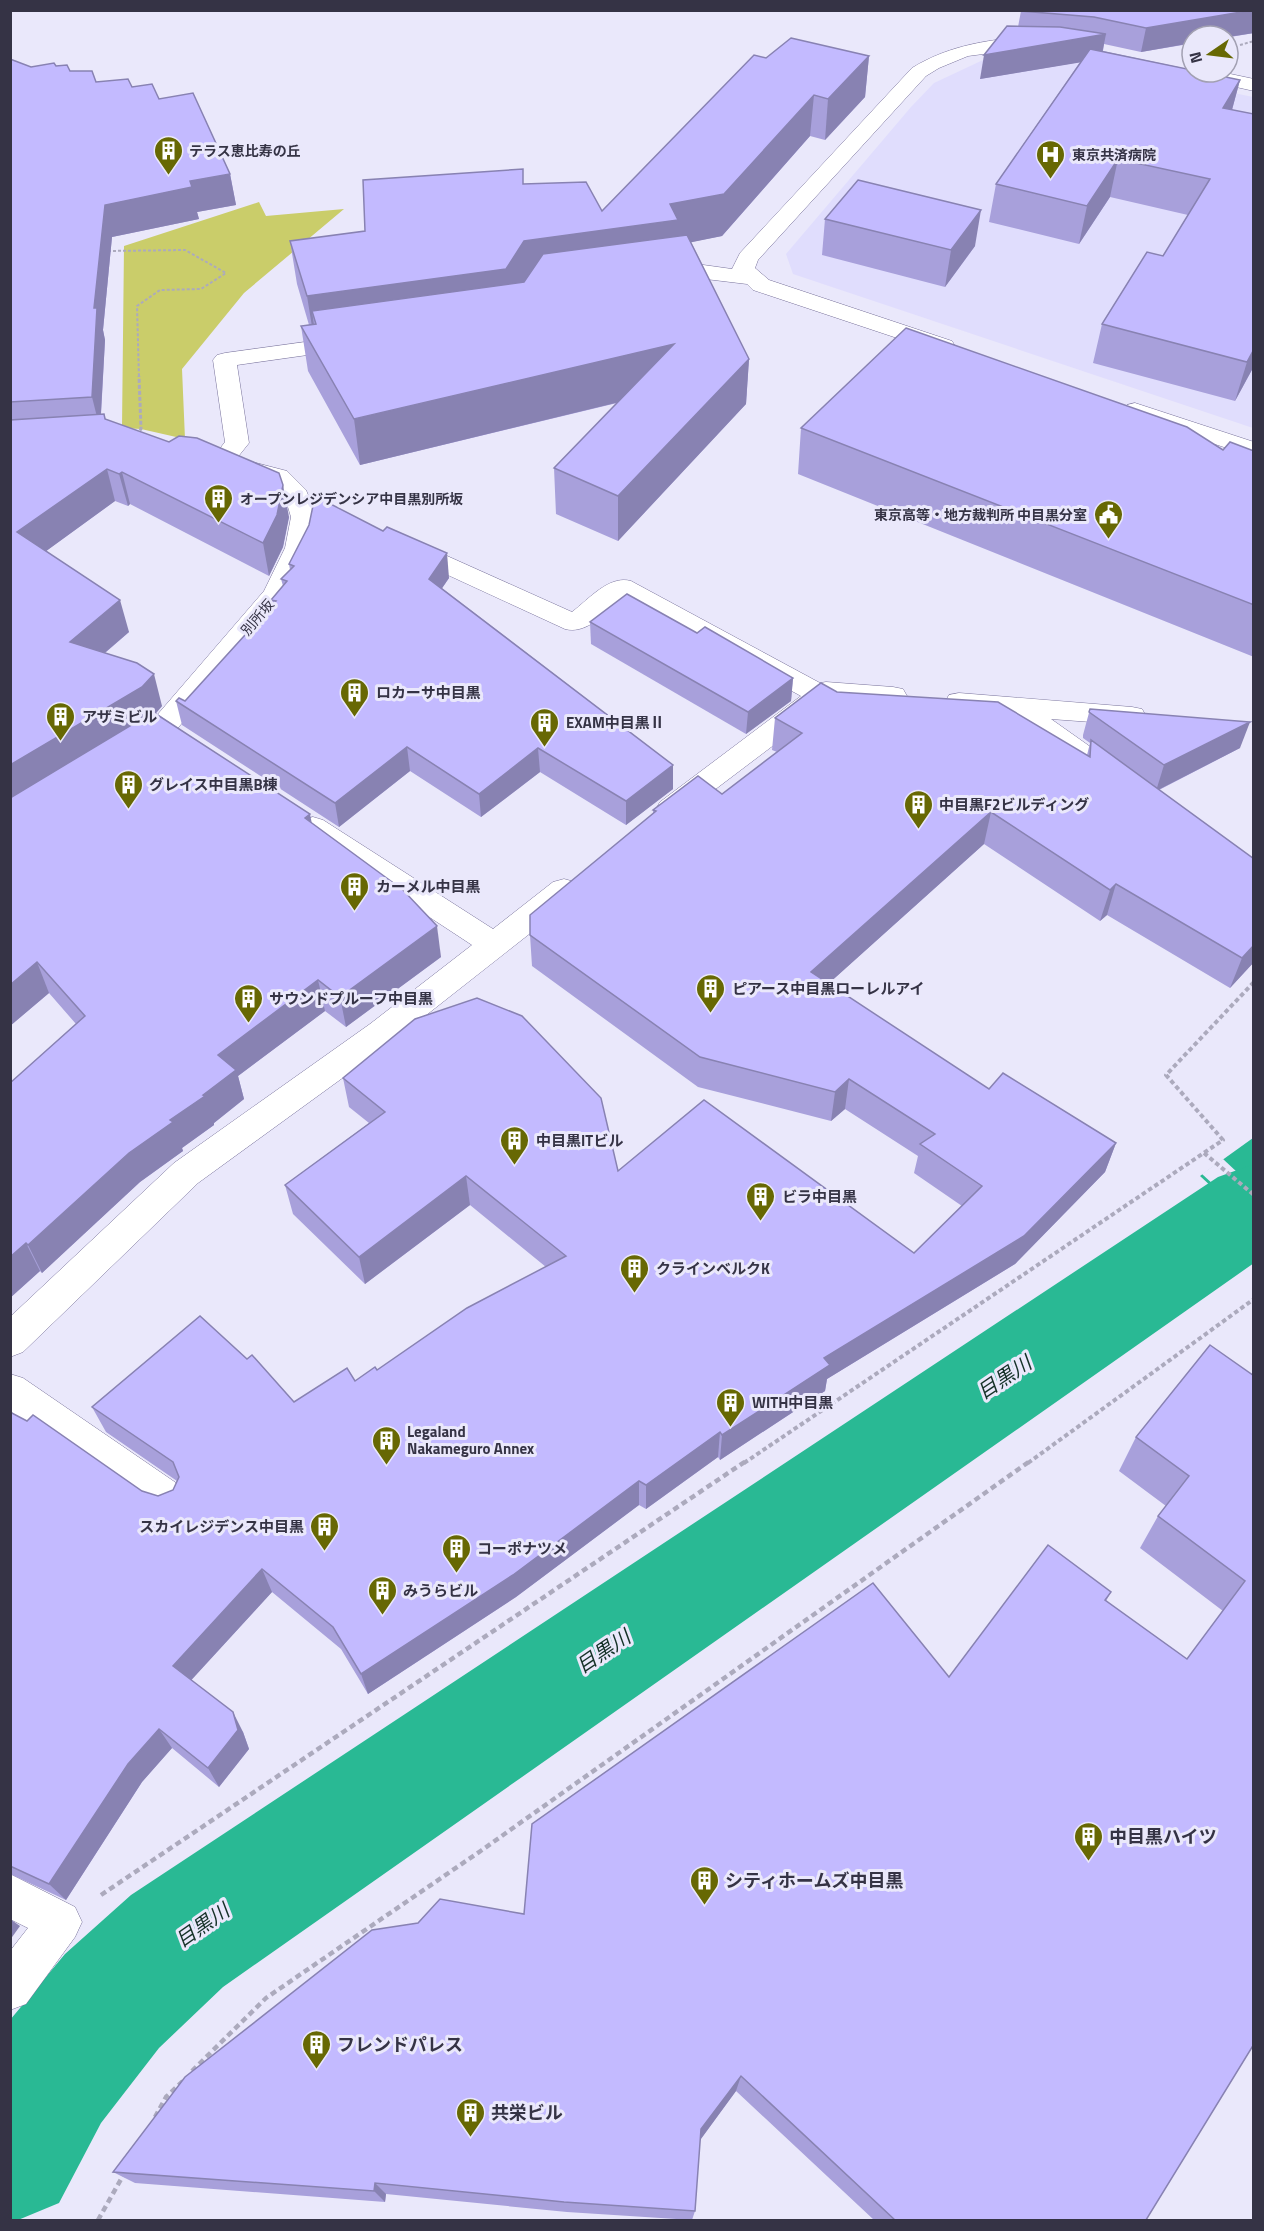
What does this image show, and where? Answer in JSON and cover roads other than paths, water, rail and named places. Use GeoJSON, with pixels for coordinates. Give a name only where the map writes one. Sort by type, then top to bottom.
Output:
{"type":"FeatureCollection","features":[{"type":"Feature","properties":{"kind":"street"},"geometry":{"type":"LineString","coordinates":[[963,352],[761,285],[743,269],[748,258],[909,83],[931,64],[954,53],[978,47],[1037,42],[1058,44]]}},
{"type":"Feature","properties":{"kind":"street"},"geometry":{"type":"LineString","coordinates":[[1171,67],[1180,69]]}},
{"type":"Feature","properties":{"kind":"street"},"geometry":{"type":"LineString","coordinates":[[642,277],[689,270],[751,278]]}},
{"type":"Feature","properties":{"kind":"street"},"geometry":{"type":"LineString","coordinates":[[223,460],[237,443],[225,360],[366,341]]}},
{"type":"Feature","properties":{"kind":"street"},"geometry":{"type":"LineString","coordinates":[[1119,405],[1254,450]]}},
{"type":"Feature","properties":{"kind":"street"},"geometry":{"type":"LineString","coordinates":[[132,440],[223,460],[278,476],[297,495],[327,509]]}},
{"type":"Feature","properties":{"kind":"street","name":"別所坂"},"geometry":{"type":"LineString","coordinates":[[111,759],[172,735],[275,595],[298,548],[304,518],[297,495]]}},
{"type":"Feature","properties":{"kind":"street"},"geometry":{"type":"LineString","coordinates":[[381,534],[574,623],[621,587],[820,695]]}},
{"type":"Feature","properties":{"kind":"street"},"geometry":{"type":"LineString","coordinates":[[645,828],[826,691],[1158,719]]}},
{"type":"Feature","properties":{"kind":"street"},"geometry":{"type":"LineString","coordinates":[[1015,706],[1122,784]]}},
{"type":"Feature","properties":{"kind":"street"},"geometry":{"type":"LineString","coordinates":[[292,813],[493,944]]}},
{"type":"Feature","properties":{"kind":"street"},"geometry":{"type":"LineString","coordinates":[[10,1341],[186,1173],[381,1033],[588,872]]}},
{"type":"Feature","properties":{"kind":"street"},"geometry":{"type":"LineString","coordinates":[[10,1390],[169,1500]]}},
{"type":"Feature","properties":{"kind":"street"},"geometry":{"type":"LineString","coordinates":[[10,1895],[60,1922],[10,1988]]}},
{"type":"Feature","properties":{"kind":"waterway","name":"目黒川"},"geometry":{"type":"LineString","coordinates":[[10,2154],[53,2075],[112,2001],[177,1941],[1254,1207]]}},
{"type":"Feature","properties":{"kind":"place","name":"テラス恵比寿の丘"},"geometry":{"type":"Point","coordinates":[168,176]}},
{"type":"Feature","properties":{"kind":"place","name":"東京共済病院"},"geometry":{"type":"Point","coordinates":[1051,180]}},
{"type":"Feature","properties":{"kind":"place","name":"オープンレジデンシア中目黒別所坂"},"geometry":{"type":"Point","coordinates":[219,524]}},
{"type":"Feature","properties":{"kind":"place","name":"東京高等・地方裁判所 中目黒分室"},"geometry":{"type":"Point","coordinates":[1108,540]}},
{"type":"Feature","properties":{"kind":"place","name":"ロカーサ中目黒"},"geometry":{"type":"Point","coordinates":[355,718]}},
{"type":"Feature","properties":{"kind":"place","name":"アザミビル"},"geometry":{"type":"Point","coordinates":[61,742]}},
{"type":"Feature","properties":{"kind":"place","name":"EXAM中目黒Ⅱ"},"geometry":{"type":"Point","coordinates":[545,748]}},
{"type":"Feature","properties":{"kind":"place","name":"グレイス中目黒B棟"},"geometry":{"type":"Point","coordinates":[128,810]}},
{"type":"Feature","properties":{"kind":"place","name":"中目黒F2ビルディング"},"geometry":{"type":"Point","coordinates":[918,830]}},
{"type":"Feature","properties":{"kind":"place","name":"カーメル中目黒"},"geometry":{"type":"Point","coordinates":[355,912]}},
{"type":"Feature","properties":{"kind":"place","name":"ピアース中目黒ローレルアイ"},"geometry":{"type":"Point","coordinates":[711,1014]}},
{"type":"Feature","properties":{"kind":"place","name":"サウンドプルーフ中目黒"},"geometry":{"type":"Point","coordinates":[248,1024]}},
{"type":"Feature","properties":{"kind":"place","name":"中目黒ITビル"},"geometry":{"type":"Point","coordinates":[515,1166]}},
{"type":"Feature","properties":{"kind":"place","name":"ビラ中目黒"},"geometry":{"type":"Point","coordinates":[761,1222]}},
{"type":"Feature","properties":{"kind":"place","name":"クラインベルクK"},"geometry":{"type":"Point","coordinates":[635,1294]}},
{"type":"Feature","properties":{"kind":"place","name":"WITH中目黒"},"geometry":{"type":"Point","coordinates":[731,1428]}},
{"type":"Feature","properties":{"kind":"place","name":"Legaland Nakameguro Annex"},"geometry":{"type":"Point","coordinates":[386,1466]}},
{"type":"Feature","properties":{"kind":"place","name":"スカイレジデンス中目黒"},"geometry":{"type":"Point","coordinates":[325,1552]}},
{"type":"Feature","properties":{"kind":"place","name":"コーポナツメ"},"geometry":{"type":"Point","coordinates":[456,1574]}},
{"type":"Feature","properties":{"kind":"place","name":"みうらビル"},"geometry":{"type":"Point","coordinates":[382,1616]}},
{"type":"Feature","properties":{"kind":"place","name":"中目黒ハイツ"},"geometry":{"type":"Point","coordinates":[1088,1862]}},
{"type":"Feature","properties":{"kind":"place","name":"シティホームズ中目黒"},"geometry":{"type":"Point","coordinates":[704,1906]}},
{"type":"Feature","properties":{"kind":"place","name":"フレンドパレス"},"geometry":{"type":"Point","coordinates":[316,2070]}},
{"type":"Feature","properties":{"kind":"place","name":"共栄ビル"},"geometry":{"type":"Point","coordinates":[470,2138]}}]}
